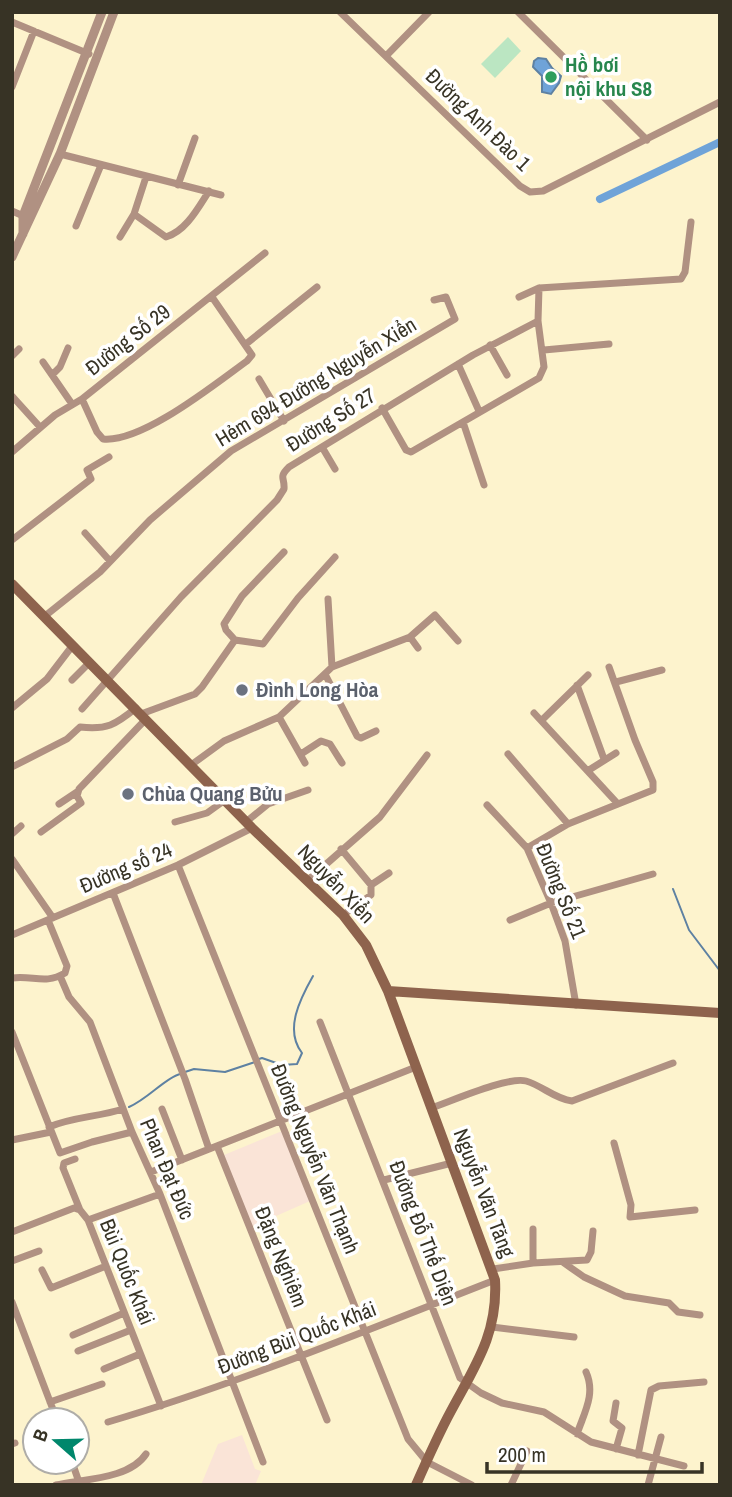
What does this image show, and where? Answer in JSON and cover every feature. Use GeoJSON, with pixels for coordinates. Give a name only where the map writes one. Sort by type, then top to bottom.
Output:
{"type":"FeatureCollection","features":[{"type":"Feature","properties":{"kind":"main road","name":"Nguyễn Xiển"},"geometry":{"type":"LineString","coordinates":[[12,584],[249,825],[343,915],[366,945],[388,990]]}},
{"type":"Feature","properties":{"kind":"main road"},"geometry":{"type":"LineString","coordinates":[[388,990],[716,1013]]}},
{"type":"Feature","properties":{"kind":"main road","name":"Nguyễn Văn Tăng"},"geometry":{"type":"LineString","coordinates":[[388,990],[494,1275],[495,1312],[486,1345],[416,1485]]}},
{"type":"Feature","properties":{"kind":"street"},"geometry":{"type":"LineString","coordinates":[[387,55],[429,12]]}},
{"type":"Feature","properties":{"kind":"street"},"geometry":{"type":"LineString","coordinates":[[518,12],[647,140]]}},
{"type":"Feature","properties":{"kind":"street","name":"Đường Anh Đào 1"},"geometry":{"type":"LineString","coordinates":[[345,14],[527,191],[543,191],[720,103]]}},
{"type":"Feature","properties":{"kind":"street"},"geometry":{"type":"LineString","coordinates":[[12,257],[23,236],[27,218],[101,15]]}},
{"type":"Feature","properties":{"kind":"street"},"geometry":{"type":"LineString","coordinates":[[27,218],[60,154],[112,17]]}},
{"type":"Feature","properties":{"kind":"street"},"geometry":{"type":"LineString","coordinates":[[12,22],[88,49],[96,57]]}},
{"type":"Feature","properties":{"kind":"street"},"geometry":{"type":"LineString","coordinates":[[13,84],[34,31]]}},
{"type":"Feature","properties":{"kind":"street"},"geometry":{"type":"LineString","coordinates":[[178,185],[194,138]]}},
{"type":"Feature","properties":{"kind":"street"},"geometry":{"type":"LineString","coordinates":[[60,154],[221,195]]}},
{"type":"Feature","properties":{"kind":"street"},"geometry":{"type":"LineString","coordinates":[[76,226],[101,165]]}},
{"type":"Feature","properties":{"kind":"street"},"geometry":{"type":"LineString","coordinates":[[120,237],[134,214],[146,177]]}},
{"type":"Feature","properties":{"kind":"street"},"geometry":{"type":"LineString","coordinates":[[134,214],[168,237],[193,216],[209,191]]}},
{"type":"Feature","properties":{"kind":"street"},"geometry":{"type":"LineString","coordinates":[[12,211],[27,218]]}},
{"type":"Feature","properties":{"kind":"street"},"geometry":{"type":"LineString","coordinates":[[519,297],[539,288],[681,278],[685,272],[691,222]]}},
{"type":"Feature","properties":{"kind":"street","name":"Đường Số 29"},"geometry":{"type":"LineString","coordinates":[[13,451],[265,253]]}},
{"type":"Feature","properties":{"kind":"street"},"geometry":{"type":"LineString","coordinates":[[246,344],[317,287]]}},
{"type":"Feature","properties":{"kind":"street"},"geometry":{"type":"LineString","coordinates":[[382,408],[407,450],[411,452],[542,376],[544,350],[538,321],[539,288]]}},
{"type":"Feature","properties":{"kind":"street","name":"Hẻm 694 Đường Nguyễn Xiển"},"geometry":{"type":"LineString","coordinates":[[45,616],[110,561],[150,520],[220,459],[454,320],[456,317],[446,298],[443,296],[434,300]]}},
{"type":"Feature","properties":{"kind":"street"},"geometry":{"type":"LineString","coordinates":[[82,399],[97,432],[103,439],[113,440],[163,418],[247,361],[251,355],[246,344],[212,297]]}},
{"type":"Feature","properties":{"kind":"street","name":"Đường Số 27"},"geometry":{"type":"LineString","coordinates":[[82,709],[181,597],[281,496],[284,489],[283,473],[382,408],[490,345],[538,321]]}},
{"type":"Feature","properties":{"kind":"street"},"geometry":{"type":"LineString","coordinates":[[544,350],[609,344]]}},
{"type":"Feature","properties":{"kind":"street"},"geometry":{"type":"LineString","coordinates":[[490,345],[507,375]]}},
{"type":"Feature","properties":{"kind":"street"},"geometry":{"type":"LineString","coordinates":[[52,375],[60,366],[68,348]]}},
{"type":"Feature","properties":{"kind":"street"},"geometry":{"type":"LineString","coordinates":[[12,356],[19,349]]}},
{"type":"Feature","properties":{"kind":"street"},"geometry":{"type":"LineString","coordinates":[[43,362],[72,404]]}},
{"type":"Feature","properties":{"kind":"street"},"geometry":{"type":"LineString","coordinates":[[458,364],[479,411]]}},
{"type":"Feature","properties":{"kind":"street"},"geometry":{"type":"LineString","coordinates":[[259,379],[284,421]]}},
{"type":"Feature","properties":{"kind":"street"},"geometry":{"type":"LineString","coordinates":[[12,396],[40,428]]}},
{"type":"Feature","properties":{"kind":"street"},"geometry":{"type":"LineString","coordinates":[[463,422],[484,485]]}},
{"type":"Feature","properties":{"kind":"street"},"geometry":{"type":"LineString","coordinates":[[322,447],[335,469]]}},
{"type":"Feature","properties":{"kind":"street"},"geometry":{"type":"LineString","coordinates":[[12,540],[91,479],[87,470],[109,457]]}},
{"type":"Feature","properties":{"kind":"street"},"geometry":{"type":"LineString","coordinates":[[85,533],[110,561]]}},
{"type":"Feature","properties":{"kind":"street"},"geometry":{"type":"LineString","coordinates":[[284,552],[243,596],[224,624],[235,640],[263,643],[335,557]]}},
{"type":"Feature","properties":{"kind":"street"},"geometry":{"type":"LineString","coordinates":[[328,599],[332,667]]}},
{"type":"Feature","properties":{"kind":"street"},"geometry":{"type":"LineString","coordinates":[[191,765],[224,741],[279,717],[332,667],[410,636],[435,615],[458,641]]}},
{"type":"Feature","properties":{"kind":"street"},"geometry":{"type":"LineString","coordinates":[[410,636],[418,648]]}},
{"type":"Feature","properties":{"kind":"street"},"geometry":{"type":"LineString","coordinates":[[12,767],[67,739],[80,726],[94,730],[116,724],[195,694],[235,640]]}},
{"type":"Feature","properties":{"kind":"street"},"geometry":{"type":"LineString","coordinates":[[12,708],[47,679],[73,645]]}},
{"type":"Feature","properties":{"kind":"street"},"geometry":{"type":"LineString","coordinates":[[72,680],[90,662]]}},
{"type":"Feature","properties":{"kind":"street"},"geometry":{"type":"LineString","coordinates":[[527,848],[568,824],[653,790],[653,782],[635,740],[610,667]]}},
{"type":"Feature","properties":{"kind":"street"},"geometry":{"type":"LineString","coordinates":[[616,682],[662,670]]}},
{"type":"Feature","properties":{"kind":"street"},"geometry":{"type":"LineString","coordinates":[[325,674],[357,736],[361,738],[376,731]]}},
{"type":"Feature","properties":{"kind":"street"},"geometry":{"type":"LineString","coordinates":[[542,720],[587,675]]}},
{"type":"Feature","properties":{"kind":"street"},"geometry":{"type":"LineString","coordinates":[[577,685],[604,759]]}},
{"type":"Feature","properties":{"kind":"street"},"geometry":{"type":"LineString","coordinates":[[534,713],[618,804]]}},
{"type":"Feature","properties":{"kind":"street"},"geometry":{"type":"LineString","coordinates":[[59,804],[77,792],[141,714]]}},
{"type":"Feature","properties":{"kind":"street"},"geometry":{"type":"LineString","coordinates":[[279,717],[305,763]]}},
{"type":"Feature","properties":{"kind":"street"},"geometry":{"type":"LineString","coordinates":[[301,754],[321,741],[330,744],[342,763]]}},
{"type":"Feature","properties":{"kind":"street"},"geometry":{"type":"LineString","coordinates":[[589,770],[616,752]]}},
{"type":"Feature","properties":{"kind":"street"},"geometry":{"type":"LineString","coordinates":[[508,754],[568,824]]}},
{"type":"Feature","properties":{"kind":"street"},"geometry":{"type":"LineString","coordinates":[[308,880],[380,817],[427,755]]}},
{"type":"Feature","properties":{"kind":"street","name":"Đường số 24"},"geometry":{"type":"LineString","coordinates":[[12,935],[178,865],[249,825],[268,804],[308,790]]}},
{"type":"Feature","properties":{"kind":"street"},"geometry":{"type":"LineString","coordinates":[[41,832],[81,803],[77,792]]}},
{"type":"Feature","properties":{"kind":"street"},"geometry":{"type":"LineString","coordinates":[[175,822],[208,813],[225,800]]}},
{"type":"Feature","properties":{"kind":"street","name":"Đường Số 21"},"geometry":{"type":"LineString","coordinates":[[487,805],[527,848],[565,941],[576,1004]]}},
{"type":"Feature","properties":{"kind":"street"},"geometry":{"type":"LineString","coordinates":[[12,834],[21,827]]}},
{"type":"Feature","properties":{"kind":"street"},"geometry":{"type":"LineString","coordinates":[[341,849],[370,885],[371,895],[343,915]]}},
{"type":"Feature","properties":{"kind":"street"},"geometry":{"type":"LineString","coordinates":[[12,859],[50,919],[67,966],[65,973],[60,976],[40,981],[30,977],[12,978]]}},
{"type":"Feature","properties":{"kind":"street","name":"Đường Nguyễn Văn Thạnh"},"geometry":{"type":"LineString","coordinates":[[178,865],[408,1439],[427,1462]]}},
{"type":"Feature","properties":{"kind":"street"},"geometry":{"type":"LineString","coordinates":[[370,885],[389,873]]}},
{"type":"Feature","properties":{"kind":"street"},"geometry":{"type":"LineString","coordinates":[[510,920],[551,903],[653,874]]}},
{"type":"Feature","properties":{"kind":"street","name":"Đặng Nghiêm"},"geometry":{"type":"LineString","coordinates":[[113,893],[213,1148],[327,1420]]}},
{"type":"Feature","properties":{"kind":"street","name":"Phan Đạt Đức"},"geometry":{"type":"LineString","coordinates":[[60,976],[69,997],[90,1021],[263,1462]]}},
{"type":"Feature","properties":{"kind":"street","name":"Đường Đỗ Thế Diện"},"geometry":{"type":"LineString","coordinates":[[320,1022],[456,1370],[466,1384]]}},
{"type":"Feature","properties":{"kind":"street"},"geometry":{"type":"LineString","coordinates":[[12,1032],[60,1153],[132,1132]]}},
{"type":"Feature","properties":{"kind":"street"},"geometry":{"type":"LineString","coordinates":[[431,1108],[518,1079],[540,1086],[563,1100],[572,1101],[673,1063]]}},
{"type":"Feature","properties":{"kind":"street"},"geometry":{"type":"LineString","coordinates":[[151,1172],[346,1093],[416,1068]]}},
{"type":"Feature","properties":{"kind":"street"},"geometry":{"type":"LineString","coordinates":[[12,1140],[50,1130],[63,1121],[103,1116],[122,1108]]}},
{"type":"Feature","properties":{"kind":"street"},"geometry":{"type":"LineString","coordinates":[[163,1109],[182,1160]]}},
{"type":"Feature","properties":{"kind":"street"},"geometry":{"type":"LineString","coordinates":[[614,1143],[631,1205],[630,1217],[695,1210]]}},
{"type":"Feature","properties":{"kind":"street","name":"Bùi Quốc Khái"},"geometry":{"type":"LineString","coordinates":[[75,1159],[63,1165],[80,1210],[88,1220],[161,1406]]}},
{"type":"Feature","properties":{"kind":"street"},"geometry":{"type":"LineString","coordinates":[[383,1180],[452,1163]]}},
{"type":"Feature","properties":{"kind":"street"},"geometry":{"type":"LineString","coordinates":[[88,1220],[160,1194]]}},
{"type":"Feature","properties":{"kind":"street"},"geometry":{"type":"LineString","coordinates":[[12,1232],[74,1208],[80,1210]]}},
{"type":"Feature","properties":{"kind":"street"},"geometry":{"type":"LineString","coordinates":[[533,1228],[534,1263]]}},
{"type":"Feature","properties":{"kind":"street"},"geometry":{"type":"LineString","coordinates":[[564,1263],[587,1260],[591,1252],[593,1231]]}},
{"type":"Feature","properties":{"kind":"street"},"geometry":{"type":"LineString","coordinates":[[12,1261],[39,1251]]}},
{"type":"Feature","properties":{"kind":"street","name":"Đường Bùi Quốc Khái"},"geometry":{"type":"LineString","coordinates":[[108,1422],[161,1406],[302,1355],[432,1305],[494,1275],[534,1263],[564,1263]]}},
{"type":"Feature","properties":{"kind":"street"},"geometry":{"type":"LineString","coordinates":[[564,1263],[584,1277],[625,1296],[669,1303],[678,1312],[700,1315]]}},
{"type":"Feature","properties":{"kind":"street"},"geometry":{"type":"LineString","coordinates":[[42,1270],[51,1288],[106,1266]]}},
{"type":"Feature","properties":{"kind":"street"},"geometry":{"type":"LineString","coordinates":[[12,1302],[52,1406]]}},
{"type":"Feature","properties":{"kind":"street"},"geometry":{"type":"LineString","coordinates":[[73,1335],[124,1313]]}},
{"type":"Feature","properties":{"kind":"street"},"geometry":{"type":"LineString","coordinates":[[492,1327],[573,1337]]}},
{"type":"Feature","properties":{"kind":"street"},"geometry":{"type":"LineString","coordinates":[[78,1351],[131,1330]]}},
{"type":"Feature","properties":{"kind":"street"},"geometry":{"type":"LineString","coordinates":[[104,1369],[140,1354]]}},
{"type":"Feature","properties":{"kind":"street"},"geometry":{"type":"LineString","coordinates":[[577,1434],[592,1391],[586,1373]]}},
{"type":"Feature","properties":{"kind":"street"},"geometry":{"type":"LineString","coordinates":[[638,1455],[651,1390],[659,1386],[704,1382]]}},
{"type":"Feature","properties":{"kind":"street"},"geometry":{"type":"LineString","coordinates":[[50,1402],[102,1384]]}},
{"type":"Feature","properties":{"kind":"street"},"geometry":{"type":"LineString","coordinates":[[466,1384],[502,1403],[544,1412],[591,1442],[684,1466]]}},
{"type":"Feature","properties":{"kind":"street"},"geometry":{"type":"LineString","coordinates":[[616,1403],[613,1421],[622,1428],[616,1449]]}},
{"type":"Feature","properties":{"kind":"street"},"geometry":{"type":"LineString","coordinates":[[648,1485],[661,1437]]}},
{"type":"Feature","properties":{"kind":"street"},"geometry":{"type":"LineString","coordinates":[[511,1485],[527,1451]]}},
{"type":"Feature","properties":{"kind":"street"},"geometry":{"type":"LineString","coordinates":[[56,1485],[79,1483],[128,1470],[146,1454]]}},
{"type":"Feature","properties":{"kind":"street"},"geometry":{"type":"LineString","coordinates":[[427,1462],[472,1485]]}},
{"type":"Feature","properties":{"kind":"shaded area"},"geometry":{"type":"Polygon","coordinates":[[[282,1131],[310,1201],[251,1227],[224,1155],[282,1131]]]}},
{"type":"Feature","properties":{"kind":"shaded area"},"geometry":{"type":"Polygon","coordinates":[[[242,1435],[255,1469],[261,1471],[255,1485],[201,1485],[218,1444],[242,1435]]]}},
{"type":"Feature","properties":{"kind":"green space"},"geometry":{"type":"Polygon","coordinates":[[[508,37],[521,51],[495,78],[481,64],[508,37]]]}},
{"type":"Feature","properties":{"kind":"water","name":"Hồ bơi nội khu S8"},"geometry":{"type":"Polygon","coordinates":[[[538,58],[546,59],[561,76],[551,94],[542,92],[542,76],[533,67],[538,58]]]}},
{"type":"Feature","properties":{"kind":"waterway"},"geometry":{"type":"LineString","coordinates":[[600,199],[720,142]]}},
{"type":"Feature","properties":{"kind":"waterway"},"geometry":{"type":"LineString","coordinates":[[673,889],[689,930],[720,971]]}},
{"type":"Feature","properties":{"kind":"waterway"},"geometry":{"type":"LineString","coordinates":[[259,1059],[282,1065],[297,1064],[302,1053],[294,1034],[294,1025],[303,994],[313,976]]}},
{"type":"Feature","properties":{"kind":"waterway"},"geometry":{"type":"LineString","coordinates":[[185,1072],[194,1069],[225,1072],[255,1062]]}},
{"type":"Feature","properties":{"kind":"waterway"},"geometry":{"type":"LineString","coordinates":[[129,1107],[180,1074]]}},
{"type":"Feature","properties":{"kind":"place","name":"Hồ bơi nội khu S8"},"geometry":{"type":"Point","coordinates":[551,77]}},
{"type":"Feature","properties":{"kind":"place","name":"Đình Long Hòa"},"geometry":{"type":"Point","coordinates":[242,690]}},
{"type":"Feature","properties":{"kind":"place","name":"Chùa Quang Bửu"},"geometry":{"type":"Point","coordinates":[128,794]}}]}
